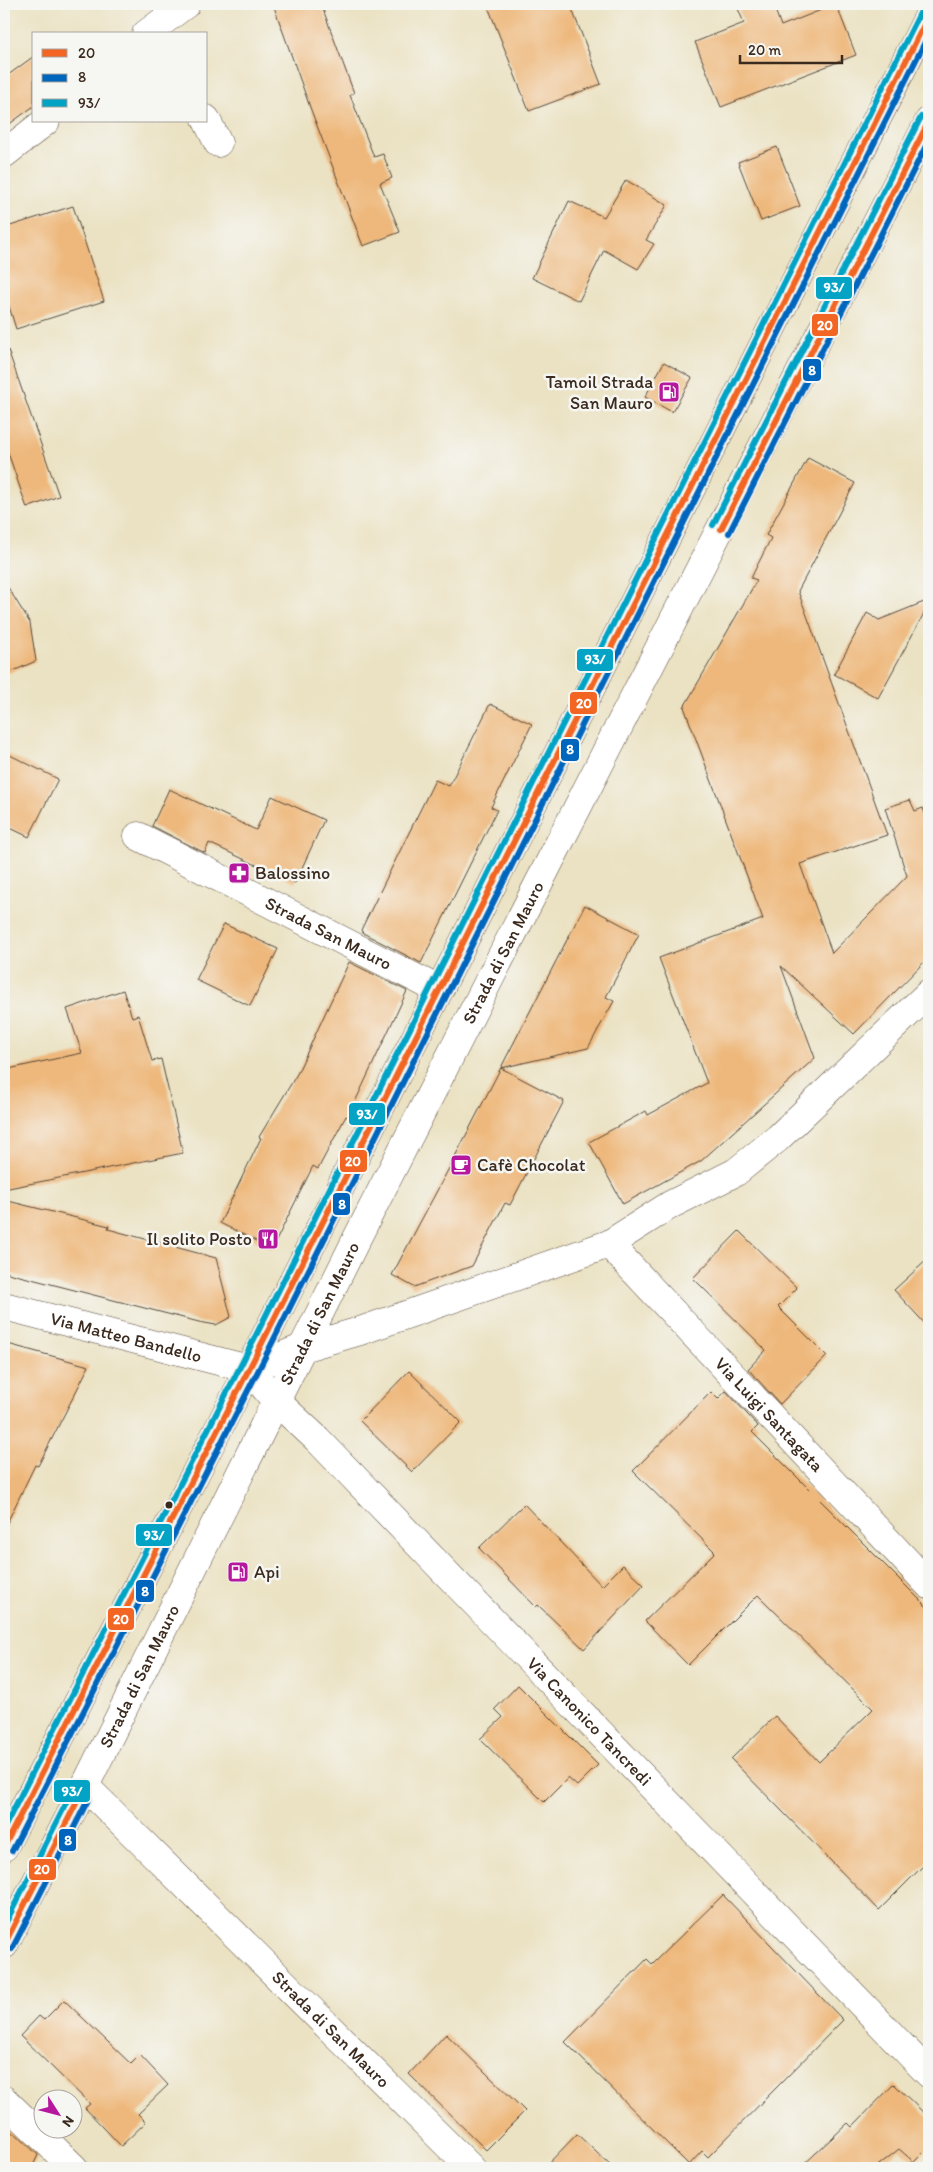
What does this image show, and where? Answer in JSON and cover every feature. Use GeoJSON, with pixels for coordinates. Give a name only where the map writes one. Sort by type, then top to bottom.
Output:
{"type":"FeatureCollection","features":[{"type":"Feature","properties":{"kind":"main road"},"geometry":{"type":"LineString","coordinates":[[157,30],[186,4]]}},
{"type":"Feature","properties":{"kind":"main road"},"geometry":{"type":"LineString","coordinates":[[4,1847],[249,1369],[929,15]]}},
{"type":"Feature","properties":{"kind":"main road"},"geometry":{"type":"LineString","coordinates":[[4,154],[45,122]]}},
{"type":"Feature","properties":{"kind":"main road"},"geometry":{"type":"LineString","coordinates":[[208,122],[218,143]]}},
{"type":"Feature","properties":{"kind":"main road","name":"Strada di San Mauro"},"geometry":{"type":"LineString","coordinates":[[4,1945],[302,1348],[929,122]]}},
{"type":"Feature","properties":{"kind":"main road","name":"Strada San Mauro"},"geometry":{"type":"LineString","coordinates":[[138,836],[439,990]]}},
{"type":"Feature","properties":{"kind":"main road"},"geometry":{"type":"LineString","coordinates":[[249,1369],[302,1348],[360,1331],[609,1244],[670,1206],[736,1172],[778,1138],[929,994]]}},
{"type":"Feature","properties":{"kind":"main road","name":"Via Luigi Santagata"},"geometry":{"type":"LineString","coordinates":[[609,1244],[929,1585]]}},
{"type":"Feature","properties":{"kind":"main road","name":"Via Matteo Bandello"},"geometry":{"type":"LineString","coordinates":[[4,1306],[249,1369]]}},
{"type":"Feature","properties":{"kind":"main road","name":"Via Canonico Tancredi"},"geometry":{"type":"LineString","coordinates":[[249,1369],[276,1401],[317,1439],[929,2074]]}},
{"type":"Feature","properties":{"kind":"main road","name":"Strada di San Mauro"},"geometry":{"type":"LineString","coordinates":[[85,1786],[471,2168]]}},
{"type":"Feature","properties":{"kind":"main road"},"geometry":{"type":"LineString","coordinates":[[4,2100],[74,2168]]}},
{"type":"Feature","properties":{"kind":"building"},"geometry":{"type":"Polygon","coordinates":[[[273,4],[321,4],[354,93],[350,95],[374,157],[383,154],[392,178],[380,183],[400,232],[363,246],[273,4]]]}},
{"type":"Feature","properties":{"kind":"building"},"geometry":{"type":"Polygon","coordinates":[[[487,4],[570,4],[601,84],[529,111],[487,4]]]}},
{"type":"Feature","properties":{"kind":"building"},"geometry":{"type":"Polygon","coordinates":[[[736,4],[773,4],[781,26],[836,4],[856,55],[721,107],[695,42],[744,23],[736,4]]]}},
{"type":"Feature","properties":{"kind":"building"},"geometry":{"type":"Polygon","coordinates":[[[32,57],[32,107],[4,128],[4,78],[32,57]]]}},
{"type":"Feature","properties":{"kind":"building"},"geometry":{"type":"Polygon","coordinates":[[[777,147],[800,206],[761,221],[738,162],[777,147]]]}},
{"type":"Feature","properties":{"kind":"building"},"geometry":{"type":"Polygon","coordinates":[[[626,180],[667,205],[646,240],[654,244],[638,269],[604,250],[579,301],[532,278],[569,201],[604,217],[626,180]]]}},
{"type":"Feature","properties":{"kind":"building"},"geometry":{"type":"Polygon","coordinates":[[[73,206],[104,301],[16,329],[4,290],[4,228],[73,206]]]}},
{"type":"Feature","properties":{"kind":"building"},"geometry":{"type":"Polygon","coordinates":[[[8,350],[59,496],[27,508],[4,441],[4,351],[8,350]]]}},
{"type":"Feature","properties":{"kind":"building"},"geometry":{"type":"Polygon","coordinates":[[[664,362],[692,378],[672,412],[645,397],[664,362]]]}},
{"type":"Feature","properties":{"kind":"building"},"geometry":{"type":"Polygon","coordinates":[[[808,458],[855,483],[798,591],[887,835],[800,864],[832,953],[907,876],[885,808],[910,800],[915,811],[923,808],[929,825],[929,957],[854,1034],[781,966],[815,1058],[701,1161],[623,1204],[589,1142],[646,1111],[648,1115],[707,1083],[659,958],[763,919],[684,707],[757,580],[751,578],[771,538],[766,535],[808,458]]]}},
{"type":"Feature","properties":{"kind":"building"},"geometry":{"type":"Polygon","coordinates":[[[4,581],[30,623],[36,661],[4,675],[4,581]]]}},
{"type":"Feature","properties":{"kind":"building"},"geometry":{"type":"Polygon","coordinates":[[[929,600],[929,604],[878,698],[834,674],[867,613],[879,620],[929,600]]]}},
{"type":"Feature","properties":{"kind":"building"},"geometry":{"type":"Polygon","coordinates":[[[490,704],[532,724],[491,807],[497,810],[421,963],[363,933],[361,930],[435,780],[449,786],[490,704]]]}},
{"type":"Feature","properties":{"kind":"building"},"geometry":{"type":"Polygon","coordinates":[[[4,752],[58,779],[29,837],[4,825],[4,752]]]}},
{"type":"Feature","properties":{"kind":"building"},"geometry":{"type":"Polygon","coordinates":[[[169,789],[256,830],[272,796],[324,820],[295,883],[209,843],[205,853],[152,826],[169,789]]]}},
{"type":"Feature","properties":{"kind":"building"},"geometry":{"type":"Polygon","coordinates":[[[585,905],[639,934],[606,997],[614,1001],[588,1048],[501,1068],[564,1101],[510,1205],[505,1203],[472,1266],[414,1287],[392,1275],[585,905]]]}},
{"type":"Feature","properties":{"kind":"building"},"geometry":{"type":"Polygon","coordinates":[[[224,924],[278,949],[250,1006],[196,980],[224,924]]]}},
{"type":"Feature","properties":{"kind":"building"},"geometry":{"type":"Polygon","coordinates":[[[349,962],[407,991],[348,1117],[346,1116],[318,1169],[313,1166],[272,1249],[220,1223],[261,1138],[259,1137],[297,1074],[349,962]]]}},
{"type":"Feature","properties":{"kind":"building"},"geometry":{"type":"Polygon","coordinates":[[[123,990],[132,1017],[138,1015],[152,1061],[161,1059],[183,1153],[4,1189],[4,1070],[82,1053],[67,1009],[123,990]]]}},
{"type":"Feature","properties":{"kind":"building"},"geometry":{"type":"Polygon","coordinates":[[[4,1200],[109,1226],[108,1229],[216,1258],[231,1317],[216,1325],[199,1322],[4,1272],[4,1200]]]}},
{"type":"Feature","properties":{"kind":"building"},"geometry":{"type":"Polygon","coordinates":[[[739,1231],[797,1288],[778,1307],[827,1356],[780,1404],[748,1369],[766,1350],[693,1278],[739,1231]]]}},
{"type":"Feature","properties":{"kind":"building"},"geometry":{"type":"Polygon","coordinates":[[[929,1258],[929,1328],[894,1290],[929,1258]]]}},
{"type":"Feature","properties":{"kind":"building"},"geometry":{"type":"Polygon","coordinates":[[[4,1343],[89,1366],[38,1466],[35,1465],[4,1529],[4,1343]]]}},
{"type":"Feature","properties":{"kind":"building"},"geometry":{"type":"Polygon","coordinates":[[[409,1371],[461,1422],[412,1472],[360,1421],[409,1371]]]}},
{"type":"Feature","properties":{"kind":"building"},"geometry":{"type":"Polygon","coordinates":[[[726,1391],[758,1426],[752,1432],[929,1609],[929,1860],[879,1910],[731,1759],[775,1716],[819,1762],[873,1709],[758,1595],[688,1665],[645,1621],[715,1552],[633,1471],[711,1392],[718,1399],[726,1391]]]}},
{"type":"Feature","properties":{"kind":"building"},"geometry":{"type":"Polygon","coordinates":[[[524,1504],[602,1586],[623,1565],[644,1585],[584,1649],[538,1605],[536,1607],[479,1548],[524,1504]]]}},
{"type":"Feature","properties":{"kind":"building"},"geometry":{"type":"Polygon","coordinates":[[[518,1685],[598,1765],[577,1786],[568,1778],[544,1802],[480,1739],[503,1717],[495,1709],[518,1685]]]}},
{"type":"Feature","properties":{"kind":"building"},"geometry":{"type":"Polygon","coordinates":[[[723,1895],[843,2020],[708,2157],[702,2151],[689,2165],[565,2042],[647,1959],[652,1964],[723,1895]]]}},
{"type":"Feature","properties":{"kind":"building"},"geometry":{"type":"Polygon","coordinates":[[[64,2000],[131,2064],[140,2055],[168,2085],[138,2114],[146,2122],[121,2146],[85,2108],[90,2104],[82,2096],[82,2090],[76,2090],[20,2036],[39,2016],[44,2020],[64,2000]]]}},
{"type":"Feature","properties":{"kind":"building"},"geometry":{"type":"Polygon","coordinates":[[[446,2034],[525,2111],[486,2150],[409,2074],[446,2034]]]}},
{"type":"Feature","properties":{"kind":"building"},"geometry":{"type":"Polygon","coordinates":[[[894,2084],[929,2118],[929,2147],[914,2162],[899,2149],[875,2168],[800,2168],[848,2123],[852,2127],[894,2084]]]}},
{"type":"Feature","properties":{"kind":"building"},"geometry":{"type":"Polygon","coordinates":[[[4,2128],[17,2135],[38,2155],[32,2168],[4,2168],[4,2128]]]}},
{"type":"Feature","properties":{"kind":"building"},"geometry":{"type":"Polygon","coordinates":[[[577,2134],[613,2168],[544,2168],[577,2134]]]}},
{"type":"Feature","properties":{"kind":"transit line","name":"93/"},"geometry":{"type":"LineString","coordinates":[[4,1828],[241,1365],[921,11]]}},
{"type":"Feature","properties":{"kind":"transit line","name":"20"},"geometry":{"type":"LineString","coordinates":[[4,1847],[249,1369],[929,15]]}},
{"type":"Feature","properties":{"kind":"transit line","name":"8"},"geometry":{"type":"LineString","coordinates":[[12,1851],[257,1373],[929,34]]}},
{"type":"Feature","properties":{"kind":"transit line","name":"93/"},"geometry":{"type":"LineString","coordinates":[[713,525],[921,117]]}},
{"type":"Feature","properties":{"kind":"transit line","name":"20"},"geometry":{"type":"LineString","coordinates":[[721,529],[929,121]]}},
{"type":"Feature","properties":{"kind":"transit line","name":"8"},"geometry":{"type":"LineString","coordinates":[[729,533],[929,140]]}},
{"type":"Feature","properties":{"kind":"transit line","name":"93/"},"geometry":{"type":"LineString","coordinates":[[4,1926],[73,1790]]}},
{"type":"Feature","properties":{"kind":"transit line","name":"20"},"geometry":{"type":"LineString","coordinates":[[4,1945],[81,1794]]}},
{"type":"Feature","properties":{"kind":"transit line","name":"8"},"geometry":{"type":"LineString","coordinates":[[12,1949],[89,1798]]}},
{"type":"Feature","properties":{"kind":"place","name":"Tamoil Strada San Mauro"},"geometry":{"type":"Point","coordinates":[669,392]}},
{"type":"Feature","properties":{"kind":"place","name":"Balossino"},"geometry":{"type":"Point","coordinates":[239,873]}},
{"type":"Feature","properties":{"kind":"place","name":"Cafè Chocolat"},"geometry":{"type":"Point","coordinates":[461,1165]}},
{"type":"Feature","properties":{"kind":"place","name":"Il solito Posto"},"geometry":{"type":"Point","coordinates":[268,1239]}},
{"type":"Feature","properties":{"kind":"place","name":"Api"},"geometry":{"type":"Point","coordinates":[238,1572]}}]}
